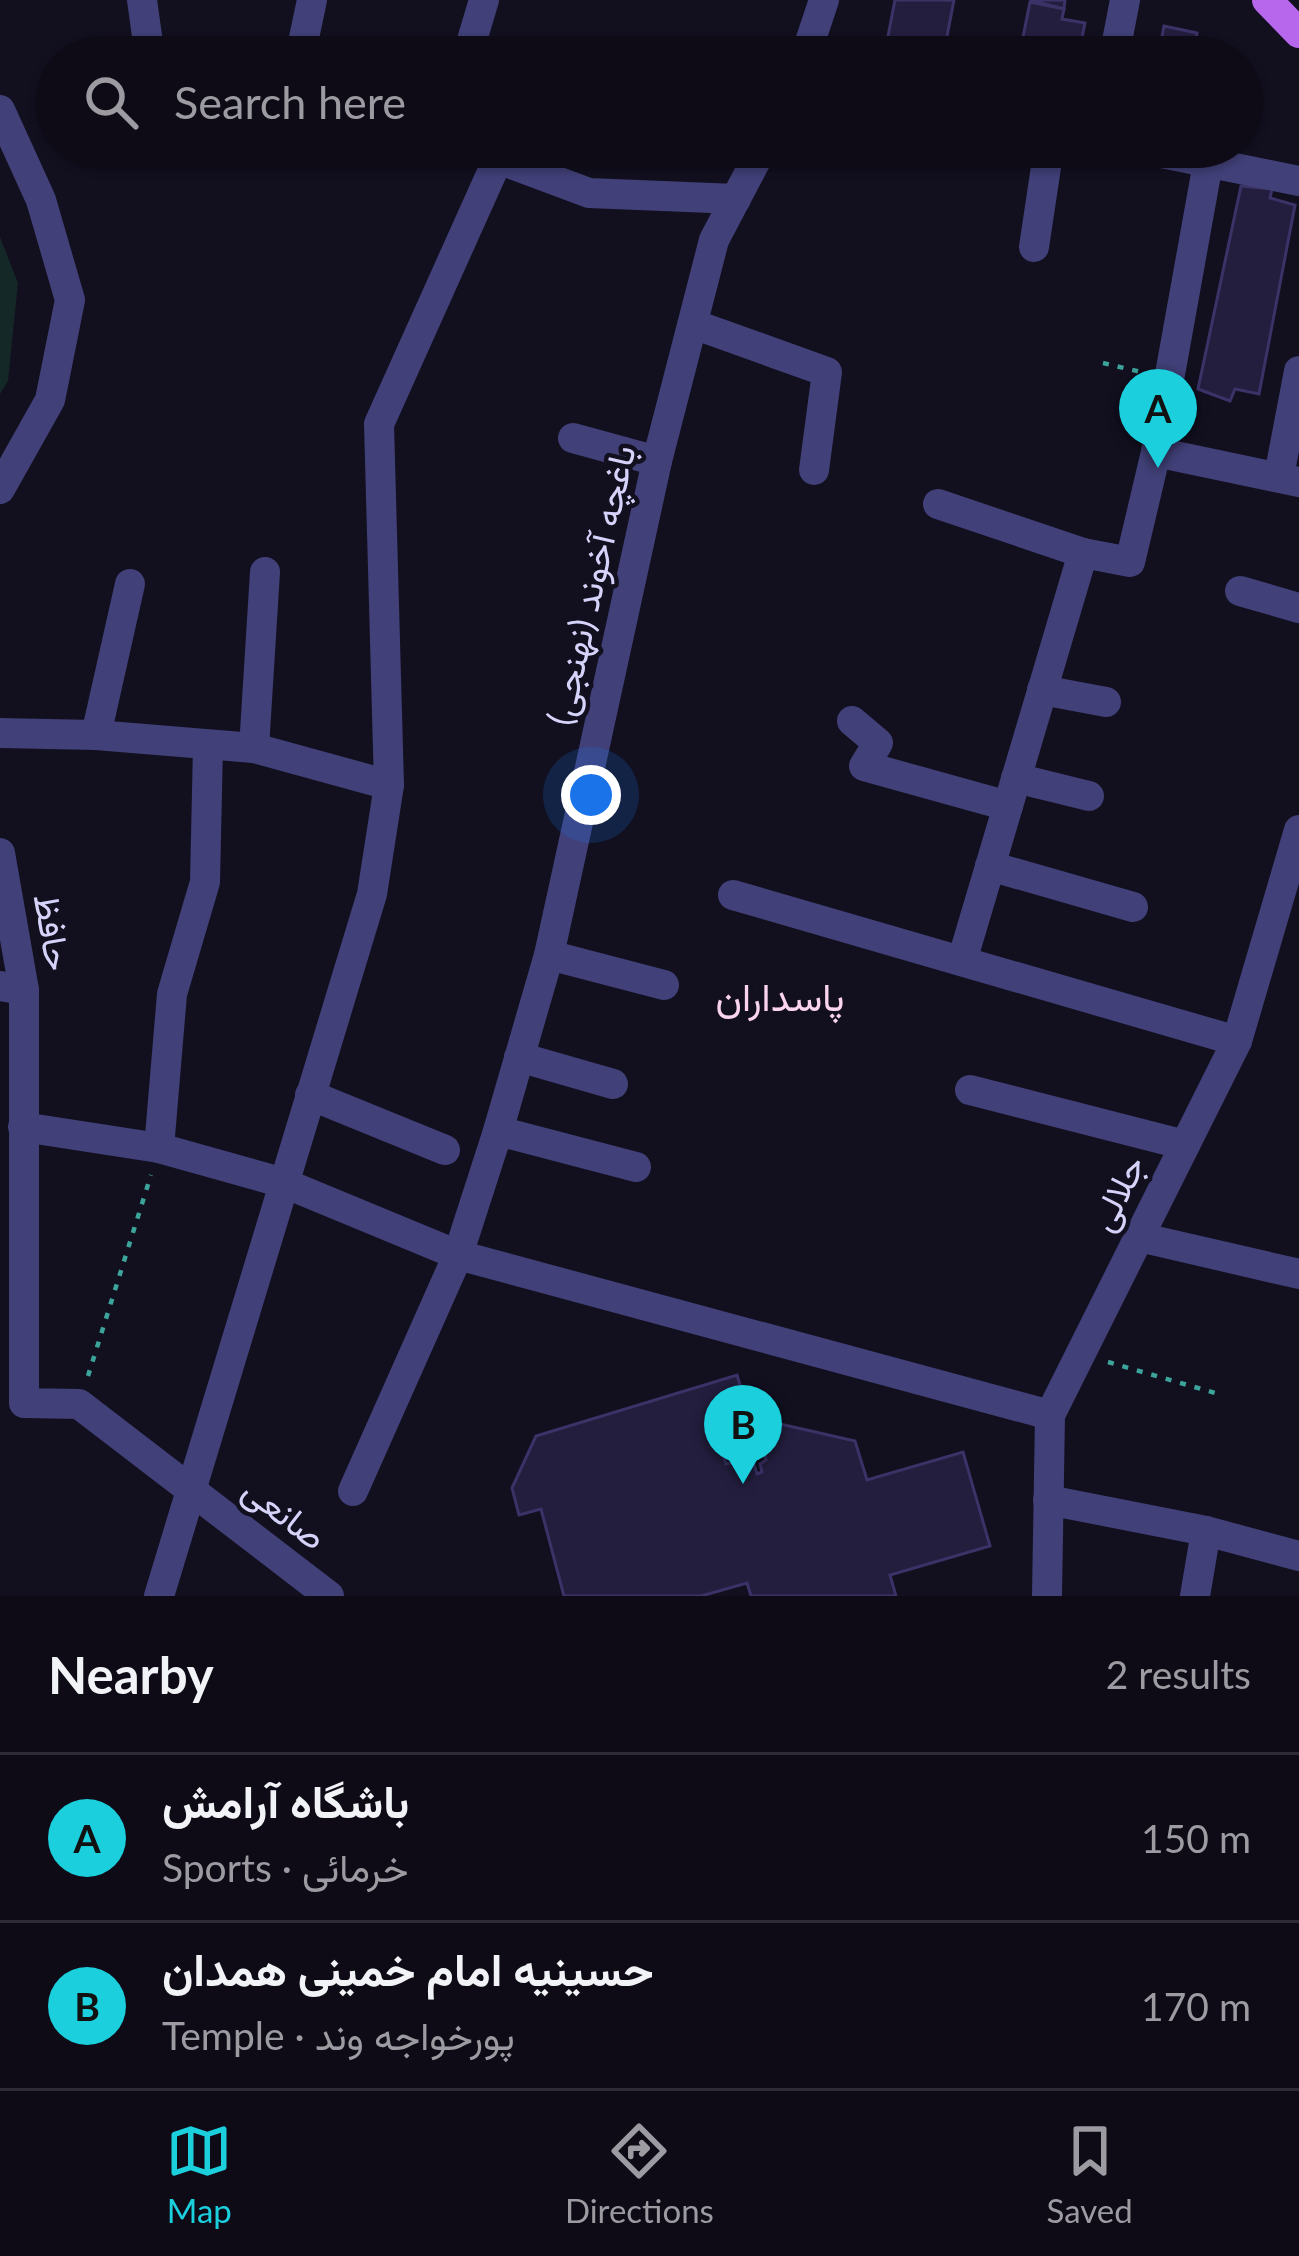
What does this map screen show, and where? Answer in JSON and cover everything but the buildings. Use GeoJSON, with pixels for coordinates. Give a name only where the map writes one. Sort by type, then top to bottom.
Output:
{"type":"FeatureCollection","features":[{"type":"Feature","properties":{"kind":"main road"},"geometry":{"type":"LineString","coordinates":[[1267,0],[1298,34]]}},
{"type":"Feature","properties":{"kind":"street"},"geometry":{"type":"LineString","coordinates":[[142,0],[147,36]]}},
{"type":"Feature","properties":{"kind":"street"},"geometry":{"type":"LineString","coordinates":[[304,36],[312,0]]}},
{"type":"Feature","properties":{"kind":"street"},"geometry":{"type":"LineString","coordinates":[[473,36],[484,0]]}},
{"type":"Feature","properties":{"kind":"street"},"geometry":{"type":"LineString","coordinates":[[812,36],[824,0]]}},
{"type":"Feature","properties":{"kind":"street"},"geometry":{"type":"LineString","coordinates":[[1118,36],[1125,0]]}},
{"type":"Feature","properties":{"kind":"street"},"geometry":{"type":"LineString","coordinates":[[0,110],[41,200],[70,300],[50,400],[0,489]]}},
{"type":"Feature","properties":{"kind":"street"},"geometry":{"type":"LineString","coordinates":[[159,1596],[372,894],[388,785],[379,424],[489,168]]}},
{"type":"Feature","properties":{"kind":"street"},"geometry":{"type":"LineString","coordinates":[[530,168],[589,193],[736,199]]}},
{"type":"Feature","properties":{"kind":"street","name":"باغچه آخوند (نهنجی)"},"geometry":{"type":"LineString","coordinates":[[353,1491],[458,1255],[498,1131],[549,955],[657,461],[714,240],[752,168]]}},
{"type":"Feature","properties":{"kind":"street"},"geometry":{"type":"LineString","coordinates":[[1034,248],[1046,168]]}},
{"type":"Feature","properties":{"kind":"street"},"geometry":{"type":"LineString","coordinates":[[938,504],[1083,553],[1130,562],[1156,452],[1207,168]]}},
{"type":"Feature","properties":{"kind":"street"},"geometry":{"type":"LineString","coordinates":[[1233,168],[1299,181]]}},
{"type":"Feature","properties":{"kind":"street"},"geometry":{"type":"LineString","coordinates":[[693,324],[826,372],[814,470]]}},
{"type":"Feature","properties":{"kind":"street"},"geometry":{"type":"LineString","coordinates":[[1156,452],[1289,479],[1299,371]]}},
{"type":"Feature","properties":{"kind":"street"},"geometry":{"type":"LineString","coordinates":[[573,438],[657,461]]}},
{"type":"Feature","properties":{"kind":"street"},"geometry":{"type":"LineString","coordinates":[[962,962],[1083,553]]}},
{"type":"Feature","properties":{"kind":"street"},"geometry":{"type":"LineString","coordinates":[[254,748],[265,572]]}},
{"type":"Feature","properties":{"kind":"street"},"geometry":{"type":"LineString","coordinates":[[96,735],[130,584]]}},
{"type":"Feature","properties":{"kind":"street"},"geometry":{"type":"LineString","coordinates":[[1240,591],[1299,608]]}},
{"type":"Feature","properties":{"kind":"street"},"geometry":{"type":"LineString","coordinates":[[1042,690],[1106,702]]}},
{"type":"Feature","properties":{"kind":"street"},"geometry":{"type":"LineString","coordinates":[[852,721],[878,743],[864,766],[1012,792],[1089,796]]}},
{"type":"Feature","properties":{"kind":"street"},"geometry":{"type":"LineString","coordinates":[[0,733],[96,735],[254,748],[388,785]]}},
{"type":"Feature","properties":{"kind":"street"},"geometry":{"type":"LineString","coordinates":[[159,1148],[172,994],[205,883],[208,746]]}},
{"type":"Feature","properties":{"kind":"street","name":"جلالی"},"geometry":{"type":"LineString","coordinates":[[1047,1596],[1050,1415],[1237,1041],[1299,830]]}},
{"type":"Feature","properties":{"kind":"street","name":"حافظ"},"geometry":{"type":"LineString","coordinates":[[0,853],[23,1127],[12,1402],[79,1404]]}},
{"type":"Feature","properties":{"kind":"street"},"geometry":{"type":"LineString","coordinates":[[990,866],[1133,907]]}},
{"type":"Feature","properties":{"kind":"street"},"geometry":{"type":"LineString","coordinates":[[733,895],[1237,1041]]}},
{"type":"Feature","properties":{"kind":"street"},"geometry":{"type":"LineString","coordinates":[[549,955],[664,985]]}},
{"type":"Feature","properties":{"kind":"street"},"geometry":{"type":"LineString","coordinates":[[519,1057],[613,1084]]}},
{"type":"Feature","properties":{"kind":"street"},"geometry":{"type":"LineString","coordinates":[[970,1090],[1185,1144]]}},
{"type":"Feature","properties":{"kind":"street"},"geometry":{"type":"LineString","coordinates":[[310,1095],[445,1150]]}},
{"type":"Feature","properties":{"kind":"street"},"geometry":{"type":"LineString","coordinates":[[23,1127],[159,1148],[284,1183],[458,1255],[1050,1415]]}},
{"type":"Feature","properties":{"kind":"street"},"geometry":{"type":"LineString","coordinates":[[498,1131],[636,1167]]}},
{"type":"Feature","properties":{"kind":"street"},"geometry":{"type":"LineString","coordinates":[[1139,1237],[1299,1274]]}},
{"type":"Feature","properties":{"kind":"street"},"geometry":{"type":"LineString","coordinates":[[79,1404],[192,1490]]}},
{"type":"Feature","properties":{"kind":"street","name":"صانعی"},"geometry":{"type":"LineString","coordinates":[[192,1490],[329,1596]]}},
{"type":"Feature","properties":{"kind":"street"},"geometry":{"type":"LineString","coordinates":[[1048,1500],[1205,1531],[1299,1556]]}},
{"type":"Feature","properties":{"kind":"street"},"geometry":{"type":"LineString","coordinates":[[1196,1596],[1205,1531]]}},
{"type":"Feature","properties":{"kind":"path"},"geometry":{"type":"LineString","coordinates":[[1103,363],[1169,379]]}},
{"type":"Feature","properties":{"kind":"path"},"geometry":{"type":"LineString","coordinates":[[79,1404],[159,1148]]}},
{"type":"Feature","properties":{"kind":"path"},"geometry":{"type":"LineString","coordinates":[[1080,1354],[1222,1395]]}},
{"type":"Feature","properties":{"kind":"green space"},"geometry":{"type":"Polygon","coordinates":[[[0,237],[18,283],[8,381],[0,394],[0,237]]]}},
{"type":"Feature","properties":{"kind":"place","name":"باشگاه آرامش"},"geometry":{"type":"Point","coordinates":[1158,468]}},
{"type":"Feature","properties":{"kind":"place","name":"حسینیه امام خمینی همدان"},"geometry":{"type":"Point","coordinates":[743,1484]}},
{"type":"Feature","properties":{"kind":"district","name":"پاسداران"},"geometry":{"type":"Point","coordinates":[780,997]}}]}
